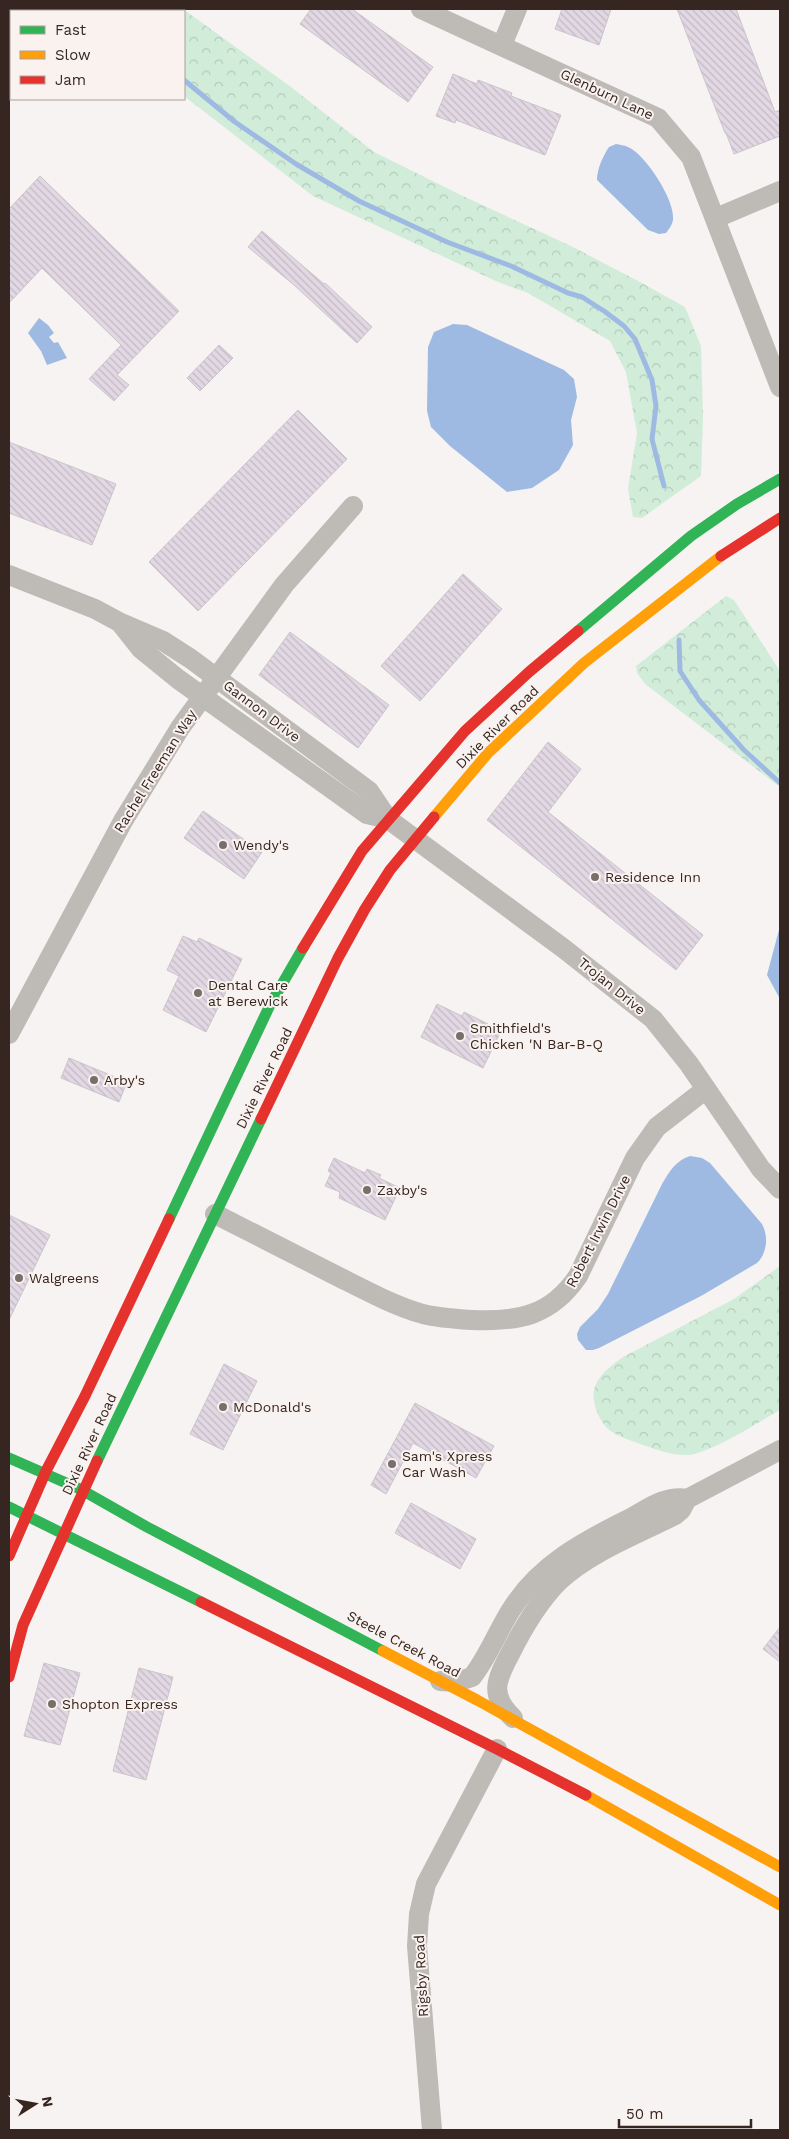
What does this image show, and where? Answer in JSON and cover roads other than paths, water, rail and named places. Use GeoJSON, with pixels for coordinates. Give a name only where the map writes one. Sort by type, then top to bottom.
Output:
{"type":"FeatureCollection","features":[{"type":"Feature","properties":{"kind":"street","name":"Glenburn Lane"},"geometry":{"type":"LineString","coordinates":[[421,9],[658,118],[691,157],[780,387]]}},
{"type":"Feature","properties":{"kind":"street"},"geometry":{"type":"LineString","coordinates":[[502,46],[517,9]]}},
{"type":"Feature","properties":{"kind":"street"},"geometry":{"type":"LineString","coordinates":[[716,218],[780,191]]}},
{"type":"Feature","properties":{"kind":"street","name":"Dixie River Road"},"geometry":{"type":"LineString","coordinates":[[9,1677],[23,1625],[83,1490],[338,958],[365,909],[390,870],[400,828],[465,731],[529,672],[690,536],[737,504],[780,479]]}},
{"type":"Feature","properties":{"kind":"street","name":"Rachel Freeman Way"},"geometry":{"type":"LineString","coordinates":[[9,1034],[123,820],[180,728],[284,585],[353,506]]}},
{"type":"Feature","properties":{"kind":"street","name":"Dixie River Road"},"geometry":{"type":"LineString","coordinates":[[9,1556],[46,1471],[85,1396],[270,1005],[331,899],[362,851],[400,828],[488,753],[584,663],[697,573],[738,544],[780,518]]}},
{"type":"Feature","properties":{"kind":"street","name":"Gannon Drive"},"geometry":{"type":"LineString","coordinates":[[9,574],[95,609],[121,623],[164,641],[369,791],[400,828]]}},
{"type":"Feature","properties":{"kind":"street","name":"Gannon Drive"},"geometry":{"type":"LineString","coordinates":[[121,623],[141,650],[203,697],[367,814],[400,828]]}},
{"type":"Feature","properties":{"kind":"street","name":"Trojan Drive"},"geometry":{"type":"LineString","coordinates":[[400,828],[563,948],[653,1019],[689,1064],[761,1170],[780,1189]]}},
{"type":"Feature","properties":{"kind":"street","name":"Robert Irwin Drive"},"geometry":{"type":"LineString","coordinates":[[215,1214],[375,1295],[424,1314],[449,1319],[476,1320],[518,1318],[532,1315],[556,1301],[569,1290],[578,1276],[634,1158],[657,1127],[706,1089]]}},
{"type":"Feature","properties":{"kind":"street"},"geometry":{"type":"LineString","coordinates":[[440,1681],[456,1682],[472,1677],[511,1610],[529,1586],[566,1553],[671,1497],[687,1499],[780,1450]]}},
{"type":"Feature","properties":{"kind":"street","name":"Steele Creek Road"},"geometry":{"type":"LineString","coordinates":[[9,1458],[46,1471],[83,1490],[147,1527],[440,1681],[567,1785],[780,1905]]}},
{"type":"Feature","properties":{"kind":"street"},"geometry":{"type":"LineString","coordinates":[[508,1737],[496,1689],[497,1680],[525,1624],[540,1603],[559,1581],[571,1571],[675,1515],[682,1510],[687,1499]]}},
{"type":"Feature","properties":{"kind":"street","name":"Steele Creek Road"},"geometry":{"type":"LineString","coordinates":[[9,1507],[508,1737],[610,1772],[780,1867]]}},
{"type":"Feature","properties":{"kind":"street","name":"Rigsby Road"},"geometry":{"type":"LineString","coordinates":[[432,2130],[417,1946],[419,1914],[426,1884],[508,1737]]}},
{"type":"Feature","properties":{"kind":"street"},"geometry":{"type":"LineString","coordinates":[[596,1776],[610,1772]]}},
{"type":"Feature","properties":{"kind":"water"},"geometry":{"type":"Polygon","coordinates":[[[616,144],[624,145],[635,151],[658,178],[672,211],[672,225],[666,233],[659,234],[648,230],[597,180],[599,167],[605,154],[609,147],[616,144]]]}},
{"type":"Feature","properties":{"kind":"water"},"geometry":{"type":"Polygon","coordinates":[[[39,318],[54,333],[49,337],[54,343],[58,342],[67,358],[47,365],[41,351],[28,333],[39,318]]]}},
{"type":"Feature","properties":{"kind":"water"},"geometry":{"type":"Polygon","coordinates":[[[453,324],[467,325],[564,370],[574,379],[577,397],[571,420],[573,445],[559,470],[532,488],[507,492],[450,446],[431,427],[427,411],[428,347],[434,332],[453,324]]]}},
{"type":"Feature","properties":{"kind":"water"},"geometry":{"type":"Polygon","coordinates":[[[780,926],[780,999],[767,975],[780,926]]]}},
{"type":"Feature","properties":{"kind":"water"},"geometry":{"type":"Polygon","coordinates":[[[690,1156],[702,1158],[710,1163],[762,1224],[766,1234],[766,1245],[763,1255],[757,1263],[701,1296],[599,1348],[586,1350],[578,1340],[577,1334],[580,1327],[598,1309],[608,1294],[662,1184],[673,1167],[690,1156]]]}},
{"type":"Feature","properties":{"kind":"waterway"},"geometry":{"type":"LineString","coordinates":[[185,81],[235,122],[296,164],[359,201],[447,242],[511,266],[568,293],[582,297],[624,326],[635,339],[652,380],[656,406],[652,439],[664,486]]}},
{"type":"Feature","properties":{"kind":"waterway"},"geometry":{"type":"LineString","coordinates":[[679,640],[680,671],[699,700],[744,750],[780,783]]}},
{"type":"Feature","properties":{"kind":"place","name":"Wendy's"},"geometry":{"type":"Point","coordinates":[223,845]}},
{"type":"Feature","properties":{"kind":"place","name":"Residence Inn"},"geometry":{"type":"Point","coordinates":[595,877]}},
{"type":"Feature","properties":{"kind":"place","name":"Dental Care at Berewick"},"geometry":{"type":"Point","coordinates":[198,993]}},
{"type":"Feature","properties":{"kind":"place","name":"Smithfield's Chicken 'N Bar-B-Q"},"geometry":{"type":"Point","coordinates":[460,1036]}},
{"type":"Feature","properties":{"kind":"place","name":"Arby's"},"geometry":{"type":"Point","coordinates":[94,1080]}},
{"type":"Feature","properties":{"kind":"place","name":"Zaxby's"},"geometry":{"type":"Point","coordinates":[367,1190]}},
{"type":"Feature","properties":{"kind":"place","name":"Walgreens"},"geometry":{"type":"Point","coordinates":[19,1278]}},
{"type":"Feature","properties":{"kind":"place","name":"McDonald's"},"geometry":{"type":"Point","coordinates":[223,1407]}},
{"type":"Feature","properties":{"kind":"place","name":"Sam's Xpress Car Wash"},"geometry":{"type":"Point","coordinates":[392,1464]}},
{"type":"Feature","properties":{"kind":"place","name":"Shopton Express"},"geometry":{"type":"Point","coordinates":[52,1704]}}]}
